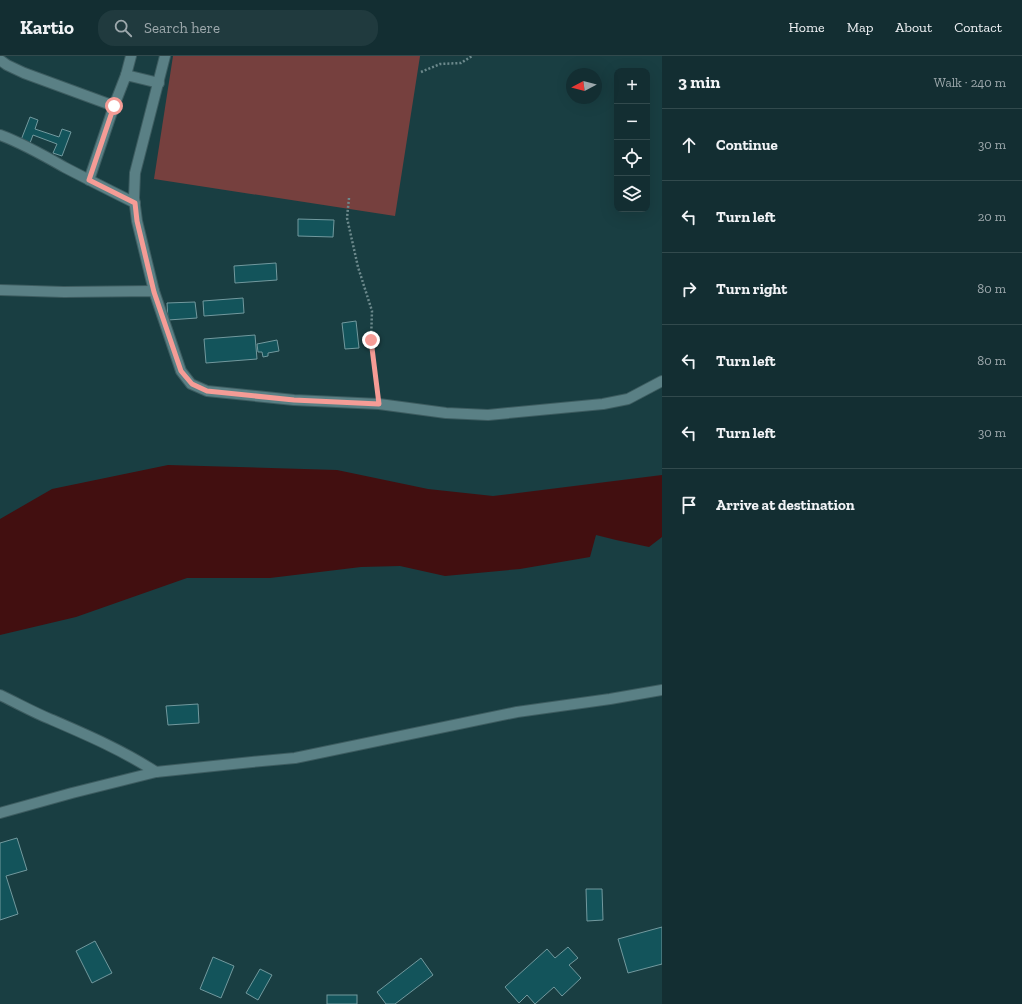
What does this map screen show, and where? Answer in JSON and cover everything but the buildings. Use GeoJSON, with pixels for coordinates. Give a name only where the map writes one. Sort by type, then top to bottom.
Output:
{"type":"FeatureCollection","features":[{"type":"Feature","properties":{"kind":"street"},"geometry":{"type":"LineString","coordinates":[[89,180],[126,75],[131,56]]}},
{"type":"Feature","properties":{"kind":"street"},"geometry":{"type":"LineString","coordinates":[[166,56],[135,174],[135,203],[137,221],[154,292],[181,371],[192,384],[207,391],[215,392],[294,400],[379,404],[446,413],[488,414],[603,404],[628,399],[662,381]]}},
{"type":"Feature","properties":{"kind":"street"},"geometry":{"type":"LineString","coordinates":[[0,60],[24,73],[114,106]]}},
{"type":"Feature","properties":{"kind":"street"},"geometry":{"type":"LineString","coordinates":[[126,75],[159,83]]}},
{"type":"Feature","properties":{"kind":"street"},"geometry":{"type":"LineString","coordinates":[[0,135],[34,150],[135,203]]}},
{"type":"Feature","properties":{"kind":"street"},"geometry":{"type":"LineString","coordinates":[[0,290],[154,292]]}},
{"type":"Feature","properties":{"kind":"street"},"geometry":{"type":"LineString","coordinates":[[0,813],[156,772],[295,758],[517,712],[662,690]]}},
{"type":"Feature","properties":{"kind":"street"},"geometry":{"type":"LineString","coordinates":[[0,695],[112,747],[156,772]]}},
{"type":"Feature","properties":{"kind":"path"},"geometry":{"type":"LineString","coordinates":[[421,72],[440,64],[461,63],[472,56]]}},
{"type":"Feature","properties":{"kind":"path"},"geometry":{"type":"LineString","coordinates":[[349,198],[347,218],[358,267],[372,312],[371,340],[379,404]]}},
{"type":"Feature","properties":{"kind":"shaded area"},"geometry":{"type":"Polygon","coordinates":[[[173,56],[420,56],[395,216],[154,179],[173,56]]]}},
{"type":"Feature","properties":{"kind":"shaded area"},"geometry":{"type":"Polygon","coordinates":[[[168,465],[337,470],[428,489],[493,496],[662,475],[662,537],[649,547],[596,535],[590,557],[520,569],[445,576],[400,566],[361,567],[270,578],[187,578],[76,617],[0,635],[0,519],[52,489],[168,465]]]}},
{"type":"Feature","properties":{"kind":"route"},"geometry":{"type":"LineString","coordinates":[[114,106],[89,180],[135,203],[137,221],[154,292],[181,371],[192,384],[207,391],[294,400],[379,404],[371,340]]}}]}
